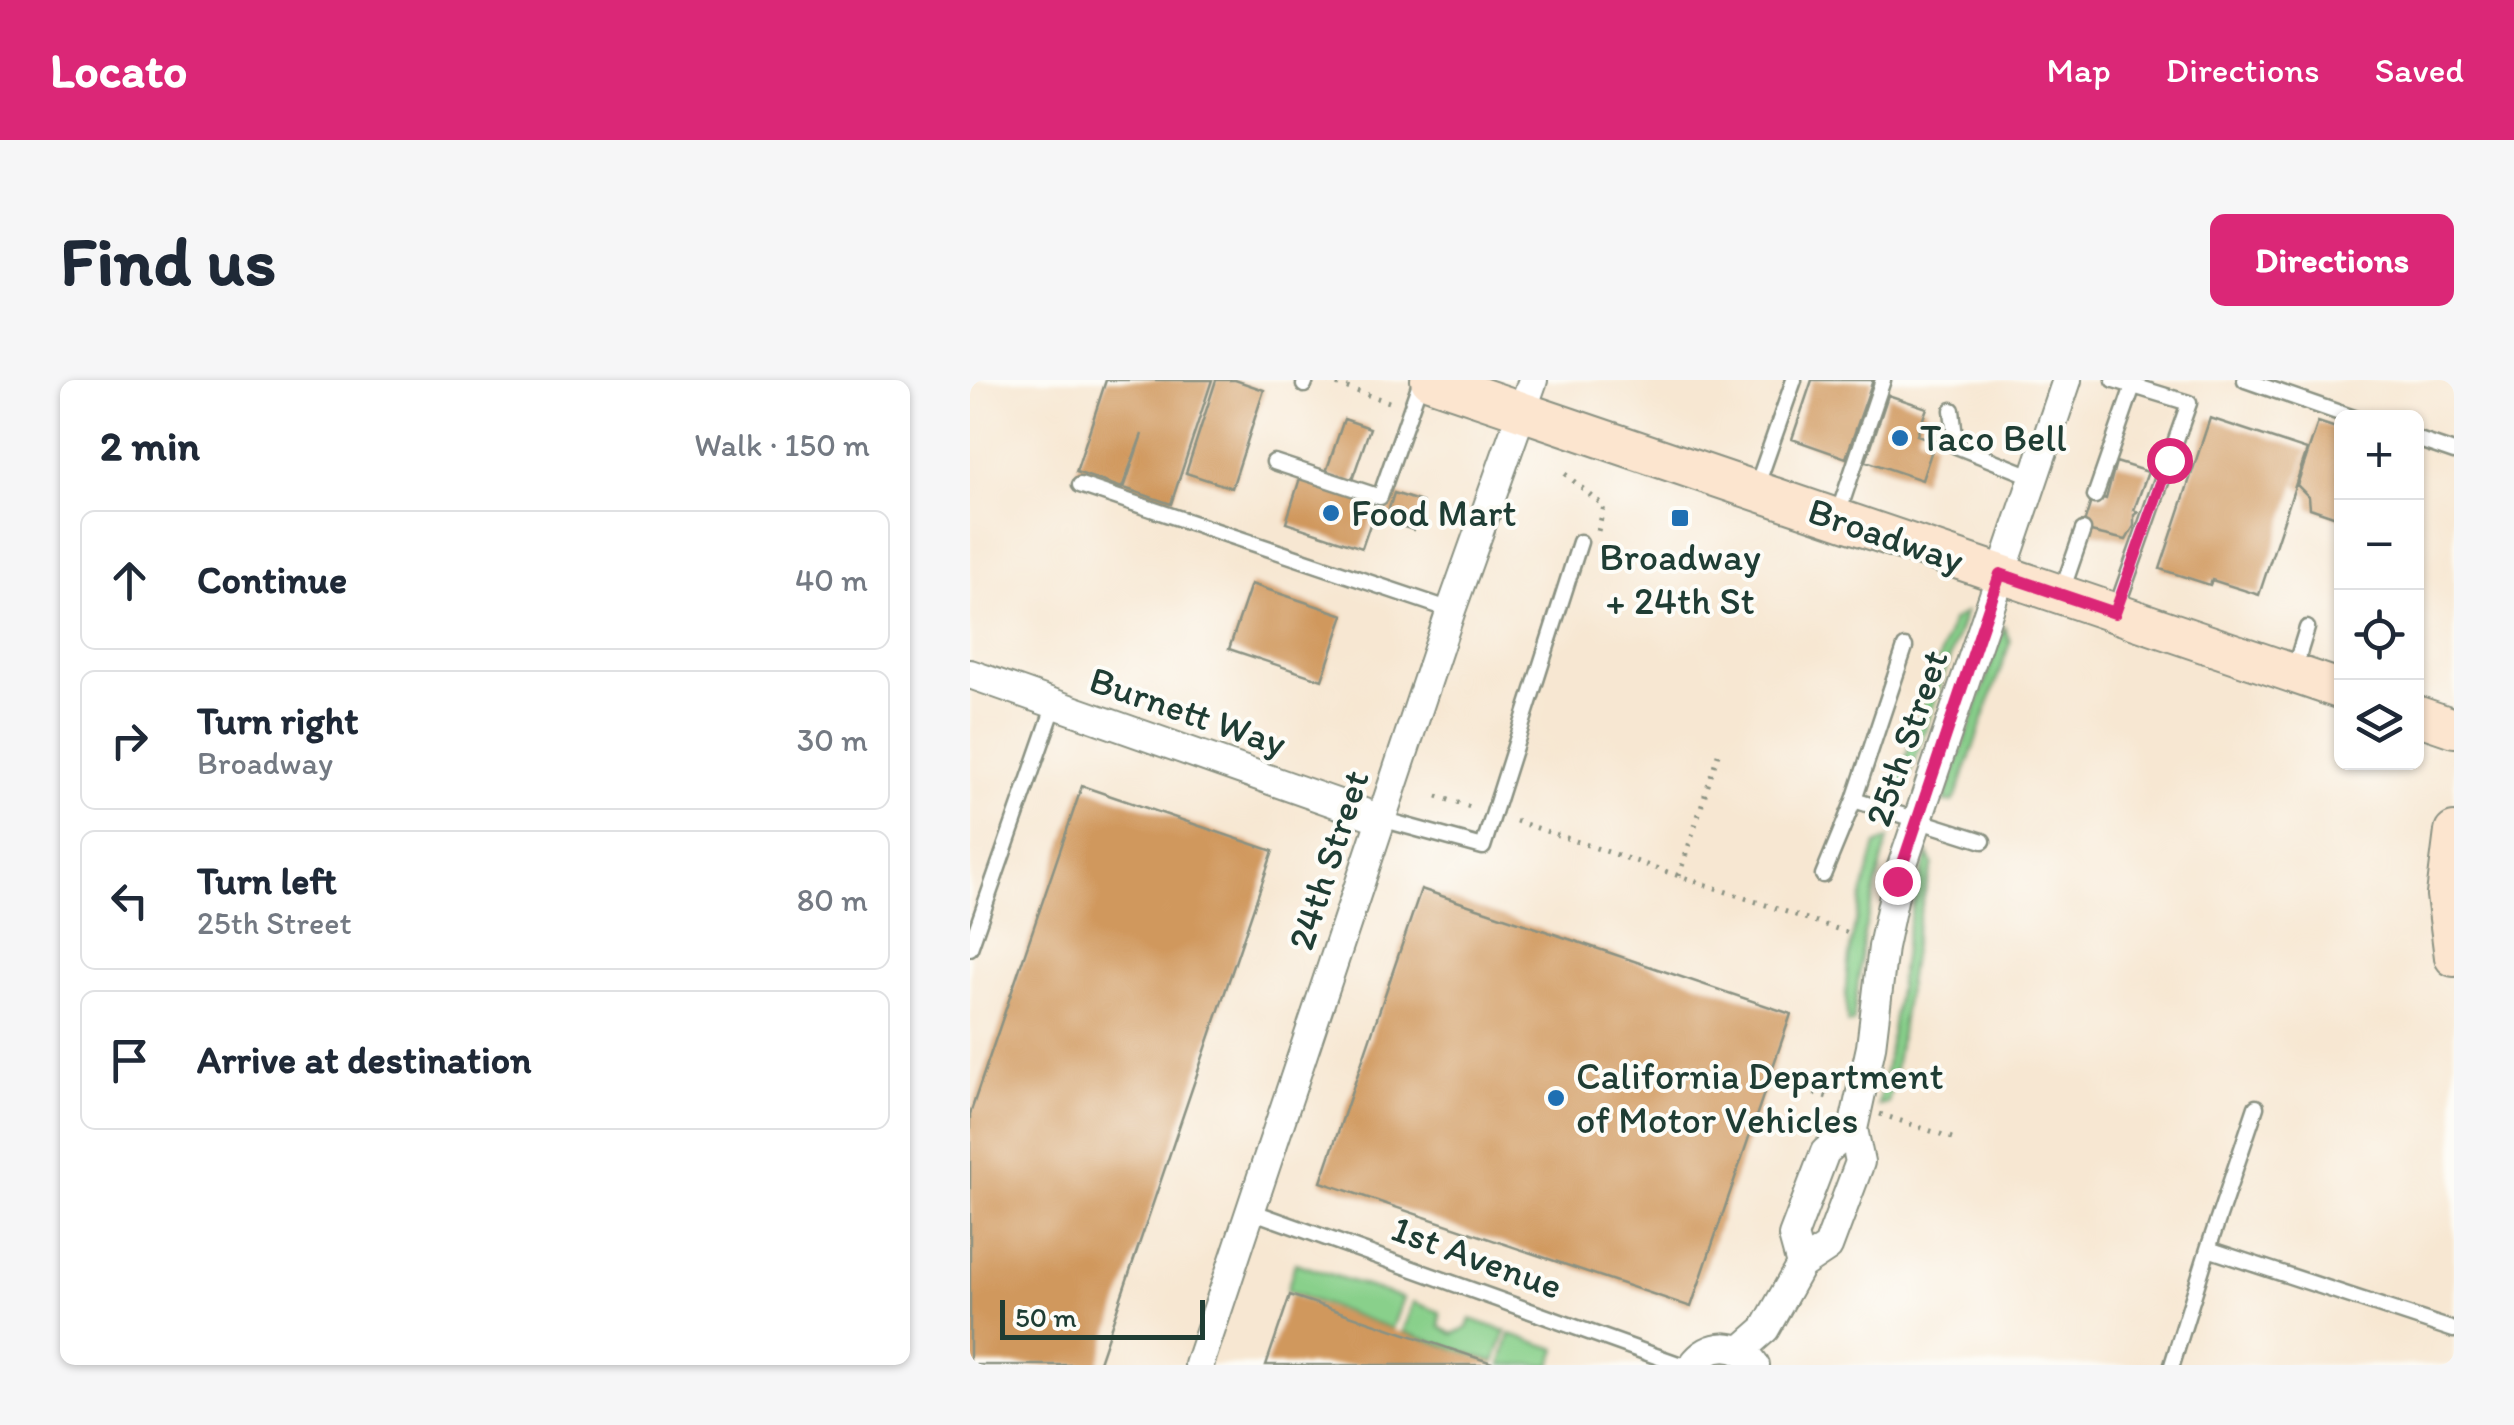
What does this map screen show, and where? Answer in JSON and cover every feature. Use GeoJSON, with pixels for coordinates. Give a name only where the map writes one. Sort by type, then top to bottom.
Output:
{"type":"FeatureCollection","features":[{"type":"Feature","properties":{"kind":"main road","name":"Broadway"},"geometry":{"type":"LineString","coordinates":[[1430,380],[1527,396],[1754,492],[2334,687]]}},
{"type":"Feature","properties":{"kind":"main road"},"geometry":{"type":"LineString","coordinates":[[2424,718],[2454,728]]}},
{"type":"Feature","properties":{"kind":"main road"},"geometry":{"type":"LineString","coordinates":[[2454,832],[2446,894],[2454,957]]}},
{"type":"Feature","properties":{"kind":"street","name":"25th Street"},"geometry":{"type":"LineString","coordinates":[[1748,1358],[1801,1265],[1828,1247],[1860,1162],[1853,1129],[1871,1048],[1897,881],[2067,380]]}},
{"type":"Feature","properties":{"kind":"street","name":"24th Street"},"geometry":{"type":"LineString","coordinates":[[1199,1365],[1451,610],[1527,396]]}},
{"type":"Feature","properties":{"kind":"street","name":"Burnett Way"},"geometry":{"type":"LineString","coordinates":[[970,674],[1381,818]]}},
{"type":"Feature","properties":{"kind":"street"},"geometry":{"type":"LineString","coordinates":[[1693,1365],[1704,1352],[1716,1347],[1748,1358]]}},
{"type":"Feature","properties":{"kind":"lane"},"geometry":{"type":"LineString","coordinates":[[1274,462],[1380,497],[1421,380]]}},
{"type":"Feature","properties":{"kind":"lane"},"geometry":{"type":"LineString","coordinates":[[1754,492],[1794,380]]}},
{"type":"Feature","properties":{"kind":"lane"},"geometry":{"type":"LineString","coordinates":[[1836,517],[1883,380]]}},
{"type":"Feature","properties":{"kind":"lane"},"geometry":{"type":"LineString","coordinates":[[2114,380],[2188,403],[2115,613]]}},
{"type":"Feature","properties":{"kind":"lane"},"geometry":{"type":"LineString","coordinates":[[2245,380],[2334,411]]}},
{"type":"Feature","properties":{"kind":"lane"},"geometry":{"type":"LineString","coordinates":[[2095,496],[2133,386]]}},
{"type":"Feature","properties":{"kind":"lane"},"geometry":{"type":"LineString","coordinates":[[1952,410],[1956,446],[2034,478]]}},
{"type":"Feature","properties":{"kind":"lane"},"geometry":{"type":"LineString","coordinates":[[2424,442],[2454,452]]}},
{"type":"Feature","properties":{"kind":"lane"},"geometry":{"type":"LineString","coordinates":[[1080,485],[1451,610]]}},
{"type":"Feature","properties":{"kind":"lane"},"geometry":{"type":"LineString","coordinates":[[2061,595],[2083,530]]}},
{"type":"Feature","properties":{"kind":"lane"},"geometry":{"type":"LineString","coordinates":[[1381,818],[1483,847],[1580,542]]}},
{"type":"Feature","properties":{"kind":"lane"},"geometry":{"type":"LineString","coordinates":[[2293,674],[2308,628]]}},
{"type":"Feature","properties":{"kind":"lane"},"geometry":{"type":"LineString","coordinates":[[1823,875],[1854,800],[1905,647]]}},
{"type":"Feature","properties":{"kind":"lane"},"geometry":{"type":"LineString","coordinates":[[970,948],[1055,704]]}},
{"type":"Feature","properties":{"kind":"lane"},"geometry":{"type":"LineString","coordinates":[[1854,800],[1983,842]]}},
{"type":"Feature","properties":{"kind":"lane"},"geometry":{"type":"LineString","coordinates":[[2172,1365],[2256,1108]]}},
{"type":"Feature","properties":{"kind":"lane","name":"1st Avenue"},"geometry":{"type":"LineString","coordinates":[[1251,1211],[1680,1365]]}},
{"type":"Feature","properties":{"kind":"lane"},"geometry":{"type":"LineString","coordinates":[[2208,1249],[2454,1330]]}},
{"type":"Feature","properties":{"kind":"path"},"geometry":{"type":"LineString","coordinates":[[1565,474],[1604,506],[1598,533]]}},
{"type":"Feature","properties":{"kind":"path"},"geometry":{"type":"LineString","coordinates":[[1679,876],[1718,754]]}},
{"type":"Feature","properties":{"kind":"path"},"geometry":{"type":"LineString","coordinates":[[1436,796],[1480,810]]}},
{"type":"Feature","properties":{"kind":"path"},"geometry":{"type":"LineString","coordinates":[[1516,821],[1849,933]]}},
{"type":"Feature","properties":{"kind":"path"},"geometry":{"type":"LineString","coordinates":[[1774,1081],[1836,1100]]}},
{"type":"Feature","properties":{"kind":"path"},"geometry":{"type":"LineString","coordinates":[[1877,1113],[1952,1138]]}},
{"type":"Feature","properties":{"kind":"green space"},"geometry":{"type":"Polygon","coordinates":[[[1965,613],[1905,790],[1899,777],[1952,621],[1965,613]]]}},
{"type":"Feature","properties":{"kind":"green space"},"geometry":{"type":"Polygon","coordinates":[[[2004,627],[2010,642],[1956,797],[1953,802],[1944,802],[2004,627]]]}},
{"type":"Feature","properties":{"kind":"green space"},"geometry":{"type":"Polygon","coordinates":[[[1888,839],[1864,932],[1853,1023],[1848,1023],[1846,980],[1853,934],[1876,845],[1888,839]]]}},
{"type":"Feature","properties":{"kind":"green space"},"geometry":{"type":"Polygon","coordinates":[[[1928,854],[1933,865],[1918,924],[1894,1073],[1888,1103],[1878,1106],[1911,916],[1928,854]]]}},
{"type":"Feature","properties":{"kind":"green space"},"geometry":{"type":"Polygon","coordinates":[[[1295,1263],[1403,1298],[1392,1329],[1287,1291],[1295,1263]]]}},
{"type":"Feature","properties":{"kind":"green space"},"geometry":{"type":"Polygon","coordinates":[[[1413,1302],[1440,1312],[1440,1327],[1453,1334],[1467,1328],[1470,1319],[1506,1331],[1495,1362],[1403,1332],[1413,1302]]]}},
{"type":"Feature","properties":{"kind":"green space"},"geometry":{"type":"Polygon","coordinates":[[[1510,1334],[1557,1349],[1551,1365],[1501,1365],[1510,1334]]]}},
{"type":"Feature","properties":{"kind":"building"},"geometry":{"type":"Polygon","coordinates":[[[1106,380],[1212,380],[1171,504],[1124,488],[1142,434],[1122,488],[1076,472],[1106,380]]]}},
{"type":"Feature","properties":{"kind":"building"},"geometry":{"type":"Polygon","coordinates":[[[1216,380],[1235,380],[1264,390],[1232,488],[1186,473],[1216,380]]]}},
{"type":"Feature","properties":{"kind":"building"},"geometry":{"type":"Polygon","coordinates":[[[1812,380],[1873,380],[1846,458],[1792,439],[1812,380]]]}},
{"type":"Feature","properties":{"kind":"building","name":"Taco Bell"},"geometry":{"type":"Polygon","coordinates":[[[1888,395],[1927,408],[1917,435],[1935,441],[1922,480],[1866,461],[1888,395]]]}},
{"type":"Feature","properties":{"kind":"building"},"geometry":{"type":"Polygon","coordinates":[[[2210,418],[2307,450],[2259,595],[2160,569],[2210,418]]]}},
{"type":"Feature","properties":{"kind":"building"},"geometry":{"type":"Polygon","coordinates":[[[1344,419],[1370,428],[1351,483],[1325,475],[1344,419]]]}},
{"type":"Feature","properties":{"kind":"building"},"geometry":{"type":"Polygon","coordinates":[[[2318,422],[2334,427],[2334,516],[2310,508],[2309,497],[2297,485],[2318,422]]]}},
{"type":"Feature","properties":{"kind":"building"},"geometry":{"type":"Polygon","coordinates":[[[2116,462],[2148,472],[2134,510],[2138,512],[2134,515],[2134,526],[2126,540],[2082,530],[2093,495],[2106,499],[2116,462]]]}},
{"type":"Feature","properties":{"kind":"building","name":"Food Mart"},"geometry":{"type":"Polygon","coordinates":[[[1300,478],[1377,504],[1362,548],[1286,523],[1300,478]]]}},
{"type":"Feature","properties":{"kind":"building"},"geometry":{"type":"Polygon","coordinates":[[[1394,493],[1422,502],[1413,530],[1385,521],[1394,493]]]}},
{"type":"Feature","properties":{"kind":"building"},"geometry":{"type":"Polygon","coordinates":[[[1251,584],[1344,615],[1322,680],[1229,649],[1251,584]]]}},
{"type":"Feature","properties":{"kind":"building"},"geometry":{"type":"Polygon","coordinates":[[[1082,786],[1273,851],[1098,1365],[970,1365],[970,1114],[1082,786]]]}},
{"type":"Feature","properties":{"kind":"building","name":"California Department of Motor Vehicles"},"geometry":{"type":"Polygon","coordinates":[[[1421,889],[1791,1014],[1691,1307],[1321,1182],[1421,889]]]}},
{"type":"Feature","properties":{"kind":"building"},"geometry":{"type":"Polygon","coordinates":[[[1290,1295],[1495,1364],[1495,1365],[1266,1365],[1290,1295]]]}},
{"type":"Feature","properties":{"kind":"place","name":"Taco Bell"},"geometry":{"type":"Point","coordinates":[1900,438]}},
{"type":"Feature","properties":{"kind":"place","name":"Food Mart"},"geometry":{"type":"Point","coordinates":[1331,513]}},
{"type":"Feature","properties":{"kind":"place","name":"Broadway + 24th St"},"geometry":{"type":"Point","coordinates":[1680,518]}},
{"type":"Feature","properties":{"kind":"place","name":"California Department of Motor Vehicles"},"geometry":{"type":"Point","coordinates":[1556,1098]}},
{"type":"Feature","properties":{"kind":"route"},"geometry":{"type":"LineString","coordinates":[[1897,881],[2000,574],[2115,613],[2169,460]]}}]}
